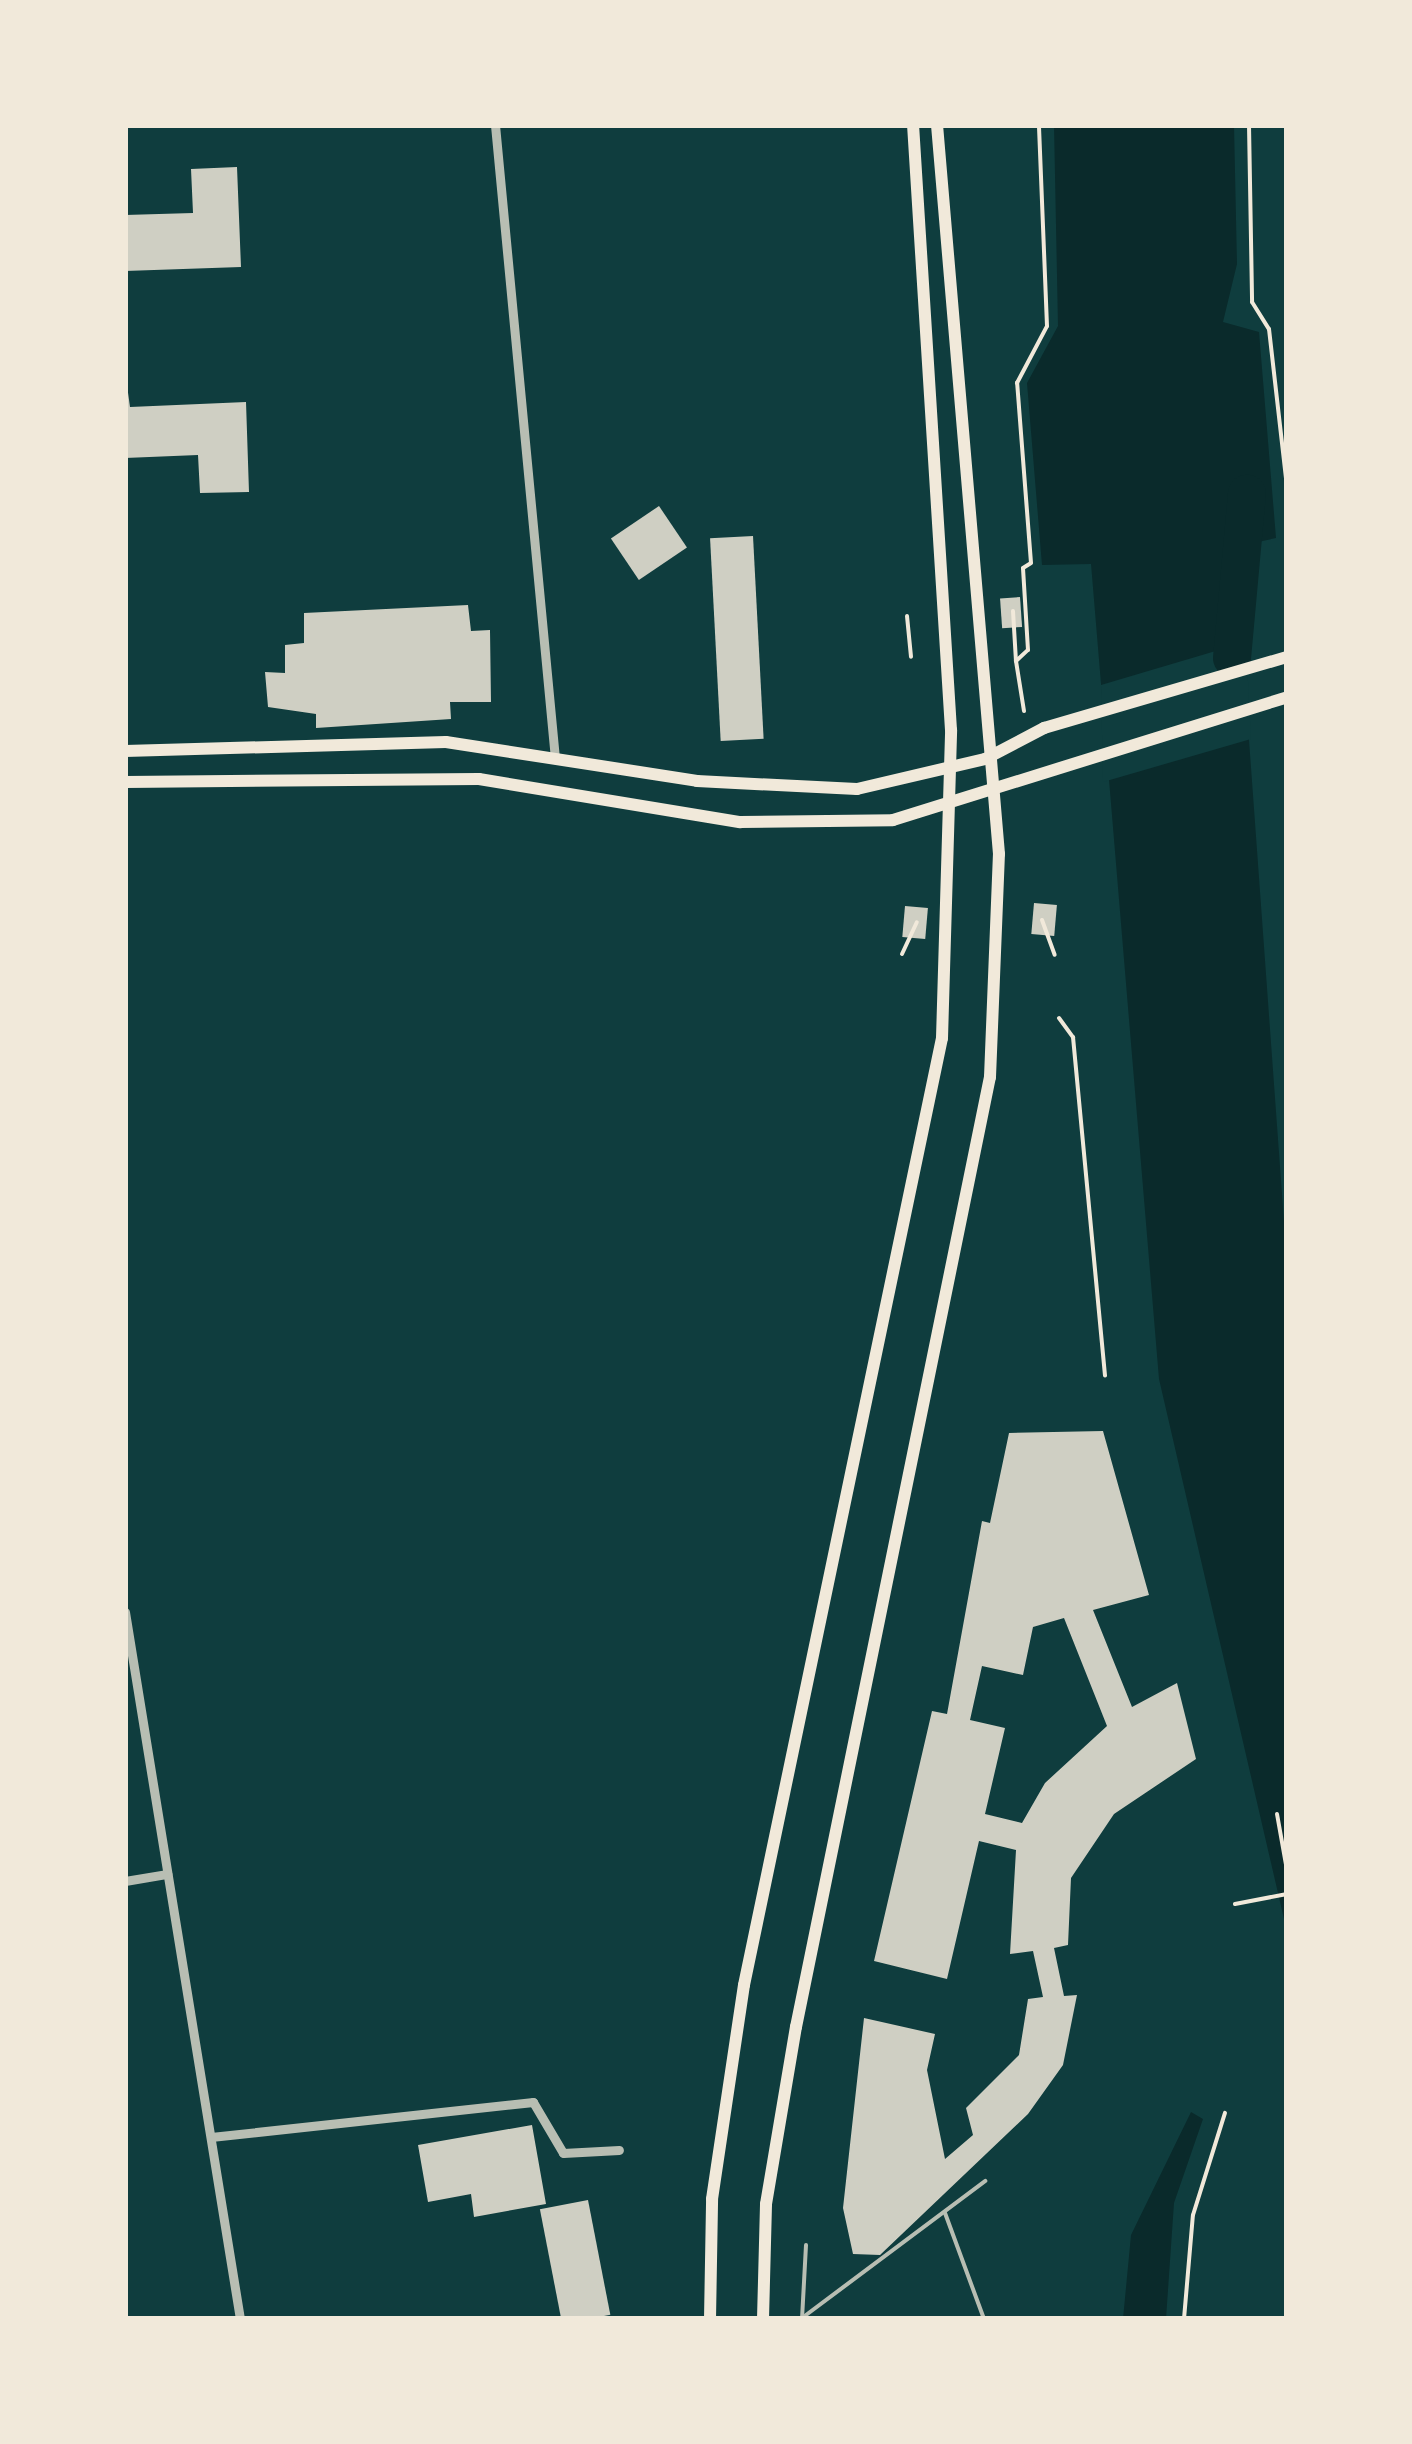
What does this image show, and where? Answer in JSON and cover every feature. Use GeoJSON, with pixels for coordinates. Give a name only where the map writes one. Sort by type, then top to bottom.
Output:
{"type":"FeatureCollection","features":[{"type":"Feature","properties":{"kind":"main road"},"geometry":{"type":"LineString","coordinates":[[710,2319],[712,2199],[744,1985],[853,1497],[942,1038],[952,769],[913,125]]}},
{"type":"Feature","properties":{"kind":"main road"},"geometry":{"type":"LineString","coordinates":[[762,2319],[766,2204],[796,2027],[990,1077],[999,956],[938,125]]}},
{"type":"Feature","properties":{"kind":"main road"},"geometry":{"type":"LineString","coordinates":[[125,751],[446,742],[772,790],[856,789],[986,759],[1044,728],[1287,658]]}},
{"type":"Feature","properties":{"kind":"main road"},"geometry":{"type":"LineString","coordinates":[[125,782],[479,780],[740,822],[893,820],[990,795],[1287,696]]}},
{"type":"Feature","properties":{"kind":"street"},"geometry":{"type":"LineString","coordinates":[[495,125],[555,759]]}},
{"type":"Feature","properties":{"kind":"street"},"geometry":{"type":"LineString","coordinates":[[125,1612],[240,2319]]}},
{"type":"Feature","properties":{"kind":"street"},"geometry":{"type":"LineString","coordinates":[[125,1881],[168,1874]]}},
{"type":"Feature","properties":{"kind":"street"},"geometry":{"type":"LineString","coordinates":[[211,2137],[534,2102],[563,2153],[619,2150]]}},
{"type":"Feature","properties":{"kind":"lane"},"geometry":{"type":"LineString","coordinates":[[802,2318],[985,2180]]}},
{"type":"Feature","properties":{"kind":"lane"},"geometry":{"type":"LineString","coordinates":[[945,2212],[984,2319]]}},
{"type":"Feature","properties":{"kind":"lane"},"geometry":{"type":"LineString","coordinates":[[802,2318],[806,2244]]}},
{"type":"Feature","properties":{"kind":"path"},"geometry":{"type":"LineString","coordinates":[[1016,660],[1028,650],[1023,568],[1031,563],[1017,383],[1048,326],[1039,125]]}},
{"type":"Feature","properties":{"kind":"path"},"geometry":{"type":"LineString","coordinates":[[1249,125],[1252,302],[1269,328],[1287,486]]}},
{"type":"Feature","properties":{"kind":"path"},"geometry":{"type":"LineString","coordinates":[[1013,611],[1024,711]]}},
{"type":"Feature","properties":{"kind":"path"},"geometry":{"type":"LineString","coordinates":[[908,616],[911,658]]}},
{"type":"Feature","properties":{"kind":"path"},"geometry":{"type":"LineString","coordinates":[[1042,920],[1056,954]]}},
{"type":"Feature","properties":{"kind":"path"},"geometry":{"type":"LineString","coordinates":[[902,954],[917,922]]}},
{"type":"Feature","properties":{"kind":"path"},"geometry":{"type":"LineString","coordinates":[[1060,1018],[1074,1037],[1104,1374]]}},
{"type":"Feature","properties":{"kind":"path"},"geometry":{"type":"LineString","coordinates":[[1277,1814],[1287,1870]]}},
{"type":"Feature","properties":{"kind":"path"},"geometry":{"type":"LineString","coordinates":[[1234,1904],[1287,1894]]}},
{"type":"Feature","properties":{"kind":"path"},"geometry":{"type":"LineString","coordinates":[[1184,2319],[1194,2215],[1226,2113]]}},
{"type":"Feature","properties":{"kind":"water"},"geometry":{"type":"Polygon","coordinates":[[[1054,125],[1234,125],[1237,264],[1223,322],[1259,332],[1276,538],[1235,547],[1287,1263],[1287,1932],[1159,1379],[1091,564],[1042,565],[1027,383],[1058,326],[1054,125]]]}},
{"type":"Feature","properties":{"kind":"water"},"geometry":{"type":"Polygon","coordinates":[[[1191,2112],[1203,2119],[1174,2203],[1166,2319],[1123,2319],[1131,2235],[1191,2112]]]}},
{"type":"Feature","properties":{"kind":"pier"},"geometry":{"type":"Polygon","coordinates":[[[1246,642],[1251,739],[1103,782],[1101,685],[1246,642]]]}},
{"type":"Feature","properties":{"kind":"building"},"geometry":{"type":"Polygon","coordinates":[[[237,167],[241,267],[125,271],[125,215],[193,213],[191,169],[237,167]]]}},
{"type":"Feature","properties":{"kind":"building"},"geometry":{"type":"Polygon","coordinates":[[[125,371],[130,407],[246,402],[249,492],[200,493],[198,455],[125,458],[125,371]]]}},
{"type":"Feature","properties":{"kind":"building"},"geometry":{"type":"Polygon","coordinates":[[[659,506],[687,547],[639,580],[611,538],[659,506]]]}},
{"type":"Feature","properties":{"kind":"building"},"geometry":{"type":"Polygon","coordinates":[[[753,536],[764,739],[721,741],[710,538],[753,536]]]}},
{"type":"Feature","properties":{"kind":"building"},"geometry":{"type":"Polygon","coordinates":[[[1020,597],[1022,627],[1002,628],[1000,598],[1020,597]]]}},
{"type":"Feature","properties":{"kind":"building"},"geometry":{"type":"Polygon","coordinates":[[[468,605],[471,631],[490,630],[491,702],[450,702],[451,719],[316,728],[316,714],[268,707],[265,672],[285,673],[285,645],[304,643],[304,613],[468,605]]]}},
{"type":"Feature","properties":{"kind":"building"},"geometry":{"type":"Polygon","coordinates":[[[1034,903],[1057,905],[1054,936],[1031,934],[1034,903]]]}},
{"type":"Feature","properties":{"kind":"building"},"geometry":{"type":"Polygon","coordinates":[[[905,906],[928,908],[925,939],[902,937],[905,906]]]}},
{"type":"Feature","properties":{"kind":"building"},"geometry":{"type":"Polygon","coordinates":[[[1103,1431],[1149,1595],[1093,1610],[1132,1707],[1177,1683],[1196,1759],[1114,1814],[1071,1878],[1068,1945],[1054,1948],[1064,1996],[1077,1995],[1063,2065],[1028,2114],[880,2255],[853,2254],[843,2208],[864,2018],[935,2034],[927,2070],[945,2159],[973,2135],[966,2108],[1019,2055],[1028,1999],[1043,1997],[1033,1951],[1010,1954],[1016,1850],[979,1841],[947,1979],[874,1961],[932,1711],[947,1714],[982,1521],[990,1523],[1009,1433],[1103,1431]],[[1064,1618],[1033,1627],[1023,1675],[982,1666],[970,1720],[1005,1728],[985,1814],[1022,1823],[1045,1783],[1107,1726],[1064,1618]]]}},
{"type":"Feature","properties":{"kind":"building"},"geometry":{"type":"Polygon","coordinates":[[[532,2125],[546,2204],[474,2217],[471,2194],[428,2202],[418,2145],[532,2125]]]}},
{"type":"Feature","properties":{"kind":"building"},"geometry":{"type":"Polygon","coordinates":[[[588,2200],[610,2315],[561,2319],[540,2209],[588,2200]]]}},
{"type":"Feature","properties":{"kind":"waterway"},"geometry":{"type":"LineString","coordinates":[[1232,658],[1247,494]]}}]}
